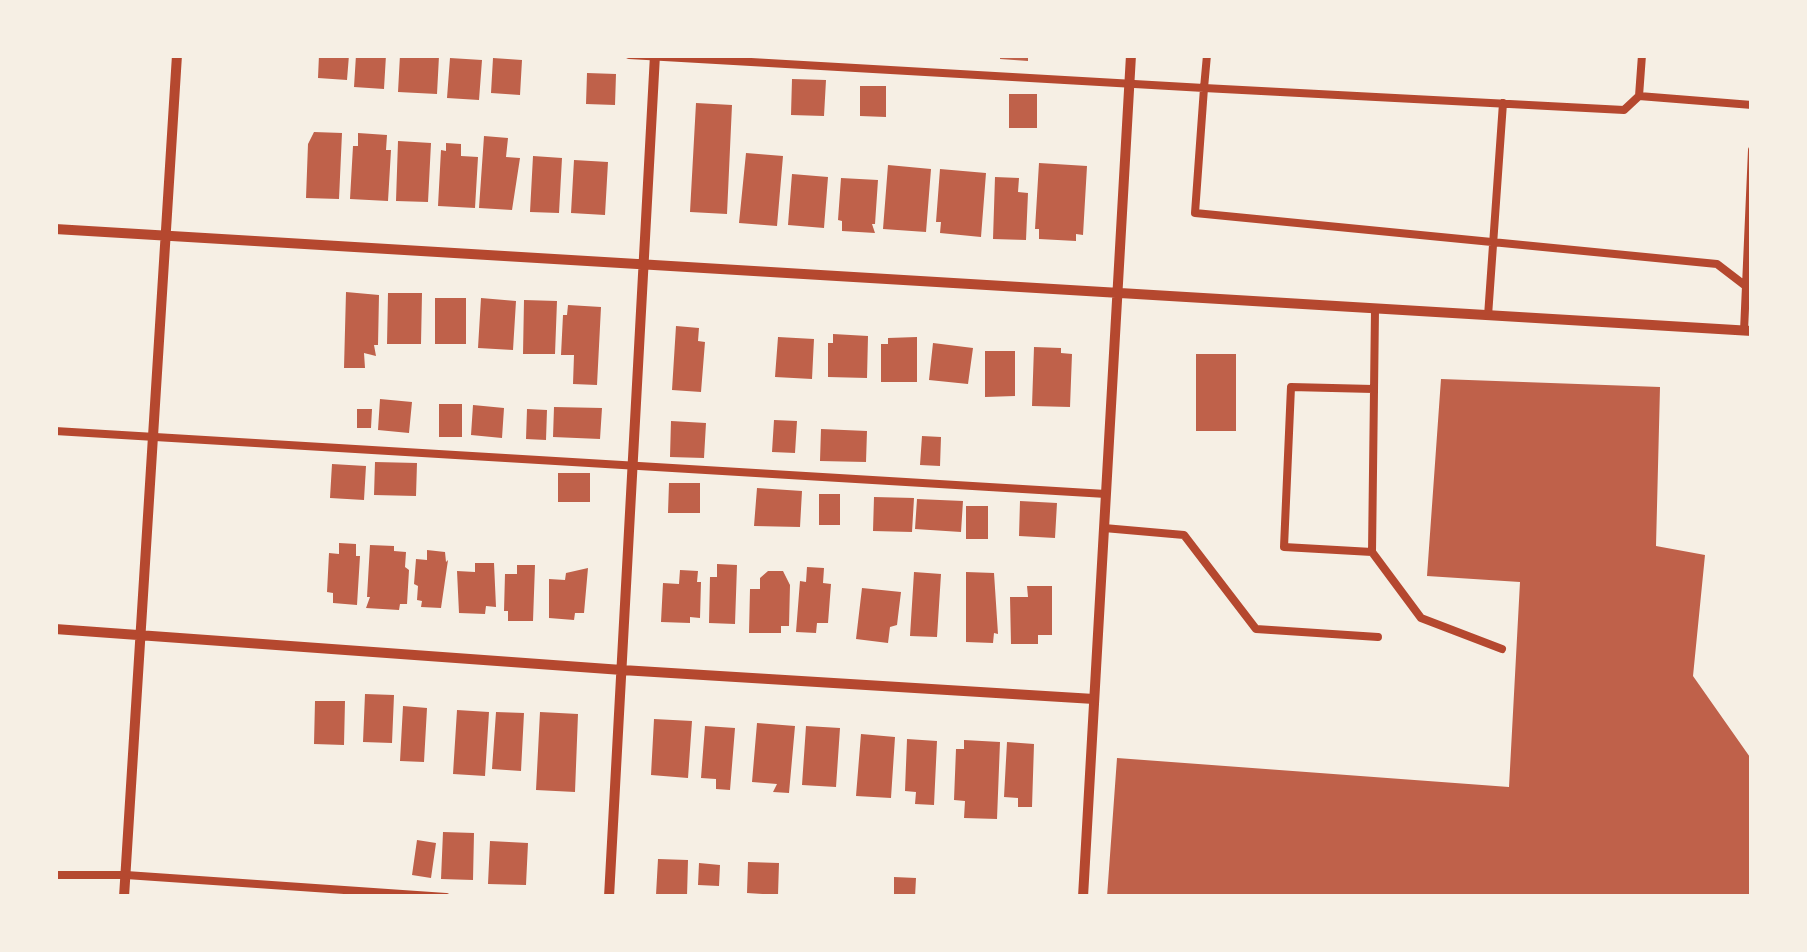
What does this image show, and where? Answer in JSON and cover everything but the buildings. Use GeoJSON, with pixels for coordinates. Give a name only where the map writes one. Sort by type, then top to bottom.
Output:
{"type":"FeatureCollection","features":[{"type":"Feature","properties":{"kind":"street"},"geometry":{"type":"LineString","coordinates":[[124,897],[177,55]]}},
{"type":"Feature","properties":{"kind":"street"},"geometry":{"type":"LineString","coordinates":[[1082,897],[1131,55]]}},
{"type":"Feature","properties":{"kind":"street"},"geometry":{"type":"LineString","coordinates":[[608,897],[655,56]]}},
{"type":"Feature","properties":{"kind":"street"},"geometry":{"type":"LineString","coordinates":[[55,229],[1748,331]]}},
{"type":"Feature","properties":{"kind":"street"},"geometry":{"type":"LineString","coordinates":[[55,629],[1094,699]]}},
{"type":"Feature","properties":{"kind":"lane"},"geometry":{"type":"LineString","coordinates":[[629,55],[1624,110],[1639,96],[1642,55]]}},
{"type":"Feature","properties":{"kind":"lane"},"geometry":{"type":"LineString","coordinates":[[1207,55],[1195,213],[1717,264],[1747,287]]}},
{"type":"Feature","properties":{"kind":"lane"},"geometry":{"type":"LineString","coordinates":[[1639,96],[1752,106]]}},
{"type":"Feature","properties":{"kind":"lane"},"geometry":{"type":"LineString","coordinates":[[1488,316],[1502,103]]}},
{"type":"Feature","properties":{"kind":"lane"},"geometry":{"type":"LineString","coordinates":[[1748,331],[1752,150]]}},
{"type":"Feature","properties":{"kind":"lane"},"geometry":{"type":"LineString","coordinates":[[1375,310],[1372,552],[1421,618],[1502,649]]}},
{"type":"Feature","properties":{"kind":"lane"},"geometry":{"type":"LineString","coordinates":[[1372,552],[1284,547],[1291,388],[1374,390]]}},
{"type":"Feature","properties":{"kind":"lane"},"geometry":{"type":"LineString","coordinates":[[55,431],[1106,494]]}},
{"type":"Feature","properties":{"kind":"lane"},"geometry":{"type":"LineString","coordinates":[[1104,528],[1184,535],[1256,629],[1378,637]]}},
{"type":"Feature","properties":{"kind":"lane"},"geometry":{"type":"LineString","coordinates":[[55,875],[126,875],[446,897]]}}]}
